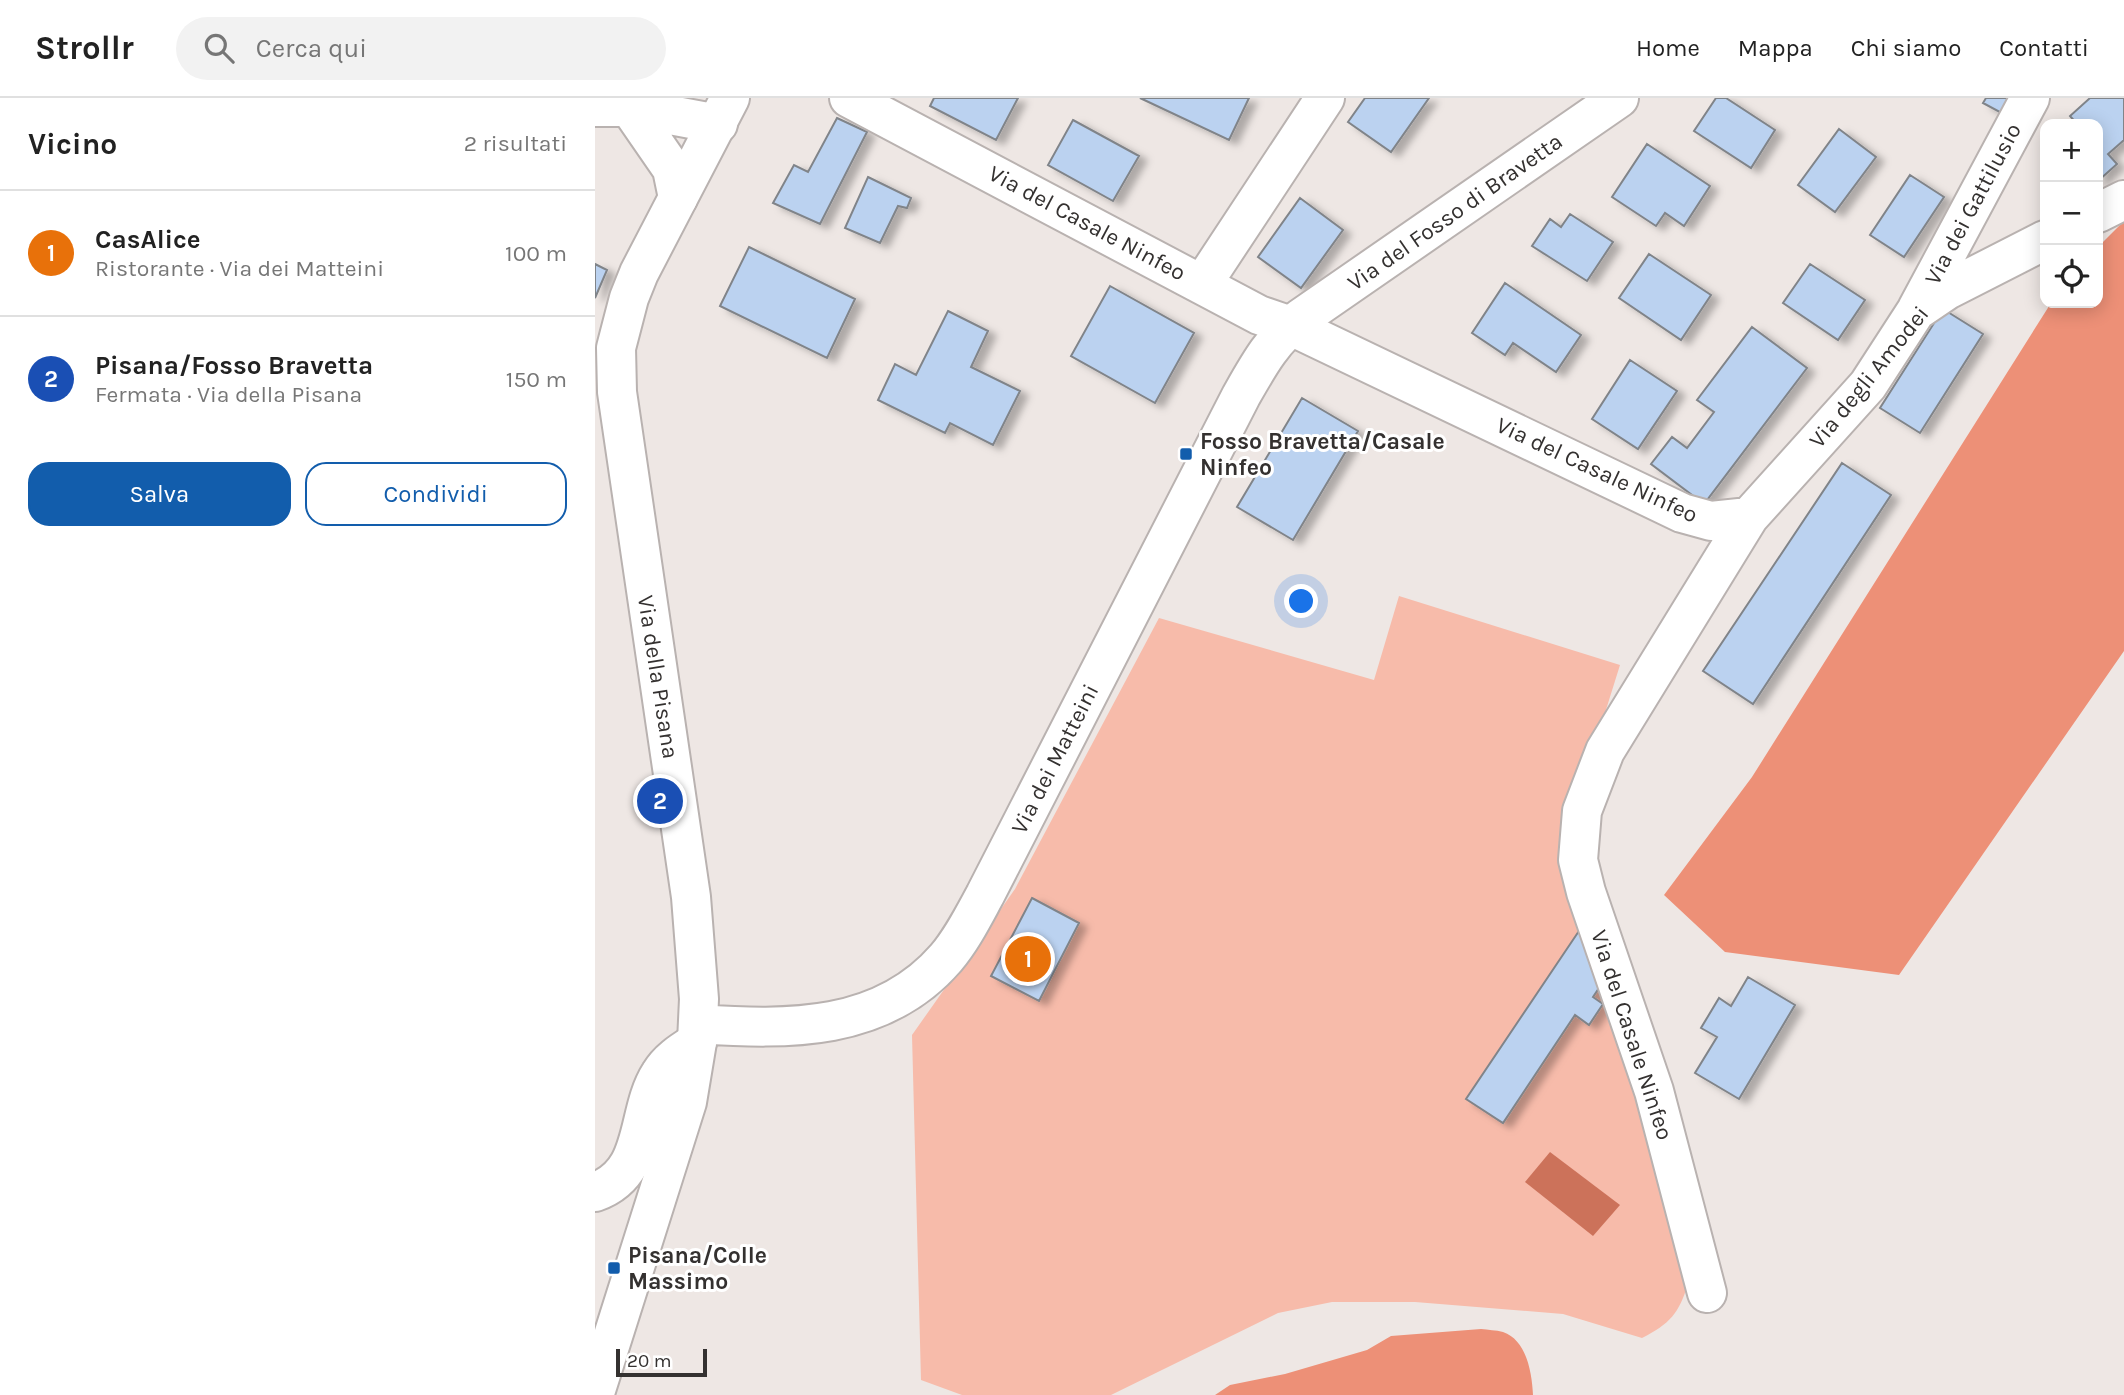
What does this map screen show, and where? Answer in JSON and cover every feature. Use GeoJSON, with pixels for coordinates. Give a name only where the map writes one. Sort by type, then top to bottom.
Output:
{"type":"FeatureCollection","features":[{"type":"Feature","properties":{"kind":"street","name":"Via del Casale Ninfeo"},"geometry":{"type":"LineString","coordinates":[[849,98],[1259,314],[1291,326],[1692,517],[1719,522],[1749,517]]}},
{"type":"Feature","properties":{"kind":"street"},"geometry":{"type":"LineString","coordinates":[[1203,283],[1325,98]]}},
{"type":"Feature","properties":{"kind":"street","name":"Via del Fosso di Bravetta"},"geometry":{"type":"LineString","coordinates":[[1291,326],[1619,98]]}},
{"type":"Feature","properties":{"kind":"street","name":"Via dei Gattilusio"},"geometry":{"type":"LineString","coordinates":[[1916,310],[2030,98]]}},
{"type":"Feature","properties":{"kind":"street"},"geometry":{"type":"LineString","coordinates":[[623,103],[724,111]]}},
{"type":"Feature","properties":{"kind":"street"},"geometry":{"type":"LineString","coordinates":[[623,103],[667,161],[676,182],[678,198]]}},
{"type":"Feature","properties":{"kind":"street","name":"Via della Pisana"},"geometry":{"type":"LineString","coordinates":[[595,1393],[687,1102],[698,1033],[698,964],[691,897],[616,378],[616,348],[624,311],[639,273],[724,111]]}},
{"type":"Feature","properties":{"kind":"street"},"geometry":{"type":"LineString","coordinates":[[2103,211],[2124,200]]}},
{"type":"Feature","properties":{"kind":"street","name":"Via degli Amodei"},"geometry":{"type":"LineString","coordinates":[[1749,517],[1868,384],[1916,310],[1947,290],[2040,243]]}},
{"type":"Feature","properties":{"kind":"street","name":"Via dei Matteini"},"geometry":{"type":"LineString","coordinates":[[698,1033],[828,1022],[854,1017],[877,1009],[899,996],[945,959],[965,932],[985,895],[1241,396],[1270,348],[1291,326]]}},
{"type":"Feature","properties":{"kind":"street","name":"Via del Casale Ninfeo"},"geometry":{"type":"LineString","coordinates":[[1707,1293],[1654,1091],[1586,892],[1578,860],[1582,811],[1605,751],[1749,517]]}},
{"type":"Feature","properties":{"kind":"street"},"geometry":{"type":"LineString","coordinates":[[595,1192],[618,1181],[625,1173],[659,1076],[698,1033]]}},
{"type":"Feature","properties":{"kind":"shaded area"},"geometry":{"type":"Polygon","coordinates":[[[2124,221],[2124,651],[1899,975],[1725,952],[1664,895],[1752,777],[2048,308],[2103,308],[2103,242],[2124,221]]]}},
{"type":"Feature","properties":{"kind":"shaded area"},"geometry":{"type":"Polygon","coordinates":[[[1399,596],[1620,665],[1558,863],[1636,1069],[1688,1284],[1677,1310],[1660,1328],[1642,1338],[1563,1314],[1415,1302],[1332,1302],[1278,1313],[1111,1395],[962,1395],[921,1380],[912,1035],[1015,889],[1159,618],[1374,680],[1399,596]]]}},
{"type":"Feature","properties":{"kind":"shaded area"},"geometry":{"type":"Polygon","coordinates":[[[1550,1152],[1620,1205],[1593,1236],[1525,1182],[1550,1152]]]}},
{"type":"Feature","properties":{"kind":"shaded area"},"geometry":{"type":"Polygon","coordinates":[[[1481,1329],[1503,1332],[1518,1342],[1527,1359],[1533,1395],[1215,1395],[1230,1385],[1285,1374],[1367,1350],[1391,1336],[1481,1329]]]}},
{"type":"Feature","properties":{"kind":"building"},"geometry":{"type":"Polygon","coordinates":[[[934,98],[1018,98],[996,140],[930,106],[934,98]]]}},
{"type":"Feature","properties":{"kind":"building"},"geometry":{"type":"Polygon","coordinates":[[[1140,98],[1249,98],[1229,140],[1140,98]]]}},
{"type":"Feature","properties":{"kind":"building"},"geometry":{"type":"Polygon","coordinates":[[[1365,98],[1429,98],[1391,152],[1348,122],[1365,98]]]}},
{"type":"Feature","properties":{"kind":"building"},"geometry":{"type":"Polygon","coordinates":[[[1716,98],[1726,98],[1775,130],[1751,168],[1694,131],[1716,98]]]}},
{"type":"Feature","properties":{"kind":"building"},"geometry":{"type":"Polygon","coordinates":[[[1986,98],[2019,98],[2009,117],[1983,103],[1986,98]]]}},
{"type":"Feature","properties":{"kind":"building"},"geometry":{"type":"Polygon","coordinates":[[[2090,98],[2124,98],[2124,140],[2108,154],[2117,164],[2103,177],[2103,119],[2073,119],[2070,116],[2090,98]]]}},
{"type":"Feature","properties":{"kind":"building"},"geometry":{"type":"Polygon","coordinates":[[[837,118],[867,132],[820,224],[773,203],[794,165],[808,172],[837,118]]]}},
{"type":"Feature","properties":{"kind":"building"},"geometry":{"type":"Polygon","coordinates":[[[1073,120],[1139,156],[1113,201],[1048,165],[1073,120]]]}},
{"type":"Feature","properties":{"kind":"building"},"geometry":{"type":"Polygon","coordinates":[[[1839,129],[1876,157],[1835,212],[1798,185],[1839,129]]]}},
{"type":"Feature","properties":{"kind":"building"},"geometry":{"type":"Polygon","coordinates":[[[1647,144],[1710,186],[1684,226],[1665,213],[1656,226],[1612,197],[1647,144]]]}},
{"type":"Feature","properties":{"kind":"building"},"geometry":{"type":"Polygon","coordinates":[[[1910,175],[1944,197],[1904,257],[1870,235],[1910,175]]]}},
{"type":"Feature","properties":{"kind":"building"},"geometry":{"type":"Polygon","coordinates":[[[868,177],[911,198],[907,208],[898,206],[880,243],[845,228],[868,177]]]}},
{"type":"Feature","properties":{"kind":"building"},"geometry":{"type":"Polygon","coordinates":[[[1300,198],[1343,230],[1301,288],[1258,257],[1300,198]]]}},
{"type":"Feature","properties":{"kind":"building"},"geometry":{"type":"Polygon","coordinates":[[[1570,214],[1613,242],[1587,281],[1532,246],[1550,219],[1561,227],[1570,214]]]}},
{"type":"Feature","properties":{"kind":"building"},"geometry":{"type":"Polygon","coordinates":[[[749,247],[855,299],[827,358],[720,306],[749,247]]]}},
{"type":"Feature","properties":{"kind":"building"},"geometry":{"type":"Polygon","coordinates":[[[1649,254],[1711,295],[1681,340],[1619,298],[1649,254]]]}},
{"type":"Feature","properties":{"kind":"building"},"geometry":{"type":"Polygon","coordinates":[[[595,264],[607,270],[595,298],[595,264]]]}},
{"type":"Feature","properties":{"kind":"building"},"geometry":{"type":"Polygon","coordinates":[[[1810,264],[1865,300],[1838,340],[1783,303],[1810,264]]]}},
{"type":"Feature","properties":{"kind":"building"},"geometry":{"type":"Polygon","coordinates":[[[1505,283],[1581,335],[1556,372],[1513,343],[1505,355],[1472,333],[1505,283]]]}},
{"type":"Feature","properties":{"kind":"building"},"geometry":{"type":"Polygon","coordinates":[[[1110,286],[1194,333],[1155,403],[1071,356],[1110,286]]]}},
{"type":"Feature","properties":{"kind":"building"},"geometry":{"type":"Polygon","coordinates":[[[1943,309],[1983,334],[1920,433],[1880,408],[1943,309]]]}},
{"type":"Feature","properties":{"kind":"building"},"geometry":{"type":"Polygon","coordinates":[[[948,311],[988,331],[971,367],[1020,391],[993,445],[950,423],[945,433],[878,400],[895,364],[916,375],[948,311]]]}},
{"type":"Feature","properties":{"kind":"building"},"geometry":{"type":"Polygon","coordinates":[[[1752,327],[1807,368],[1704,504],[1651,464],[1672,437],[1687,448],[1714,412],[1697,400],[1752,327]]]}},
{"type":"Feature","properties":{"kind":"building"},"geometry":{"type":"Polygon","coordinates":[[[1630,360],[1677,391],[1638,449],[1592,419],[1630,360]]]}},
{"type":"Feature","properties":{"kind":"building"},"geometry":{"type":"Polygon","coordinates":[[[1302,398],[1358,431],[1293,540],[1237,507],[1302,398]]]}},
{"type":"Feature","properties":{"kind":"building"},"geometry":{"type":"Polygon","coordinates":[[[1842,463],[1891,495],[1753,704],[1703,671],[1842,463]]]}},
{"type":"Feature","properties":{"kind":"building"},"geometry":{"type":"Polygon","coordinates":[[[1032,898],[1079,923],[1039,1001],[991,976],[1032,898]]]}},
{"type":"Feature","properties":{"kind":"building"},"geometry":{"type":"Polygon","coordinates":[[[1589,916],[1611,970],[1593,997],[1603,1004],[1589,1025],[1575,1015],[1503,1123],[1466,1099],[1589,916]]]}},
{"type":"Feature","properties":{"kind":"building"},"geometry":{"type":"Polygon","coordinates":[[[1748,977],[1795,1005],[1739,1099],[1695,1073],[1717,1037],[1701,1028],[1719,998],[1731,1006],[1748,977]]]}},
{"type":"Feature","properties":{"kind":"place","name":"Fosso Bravetta/Casale Ninfeo"},"geometry":{"type":"Point","coordinates":[1186,454]}},
{"type":"Feature","properties":{"kind":"place","name":"Pisana/Fosso Bravetta"},"geometry":{"type":"Point","coordinates":[660,801]}},
{"type":"Feature","properties":{"kind":"place","name":"CasAlice"},"geometry":{"type":"Point","coordinates":[1028,959]}},
{"type":"Feature","properties":{"kind":"place","name":"Pisana/Colle Massimo"},"geometry":{"type":"Point","coordinates":[614,1268]}}]}
